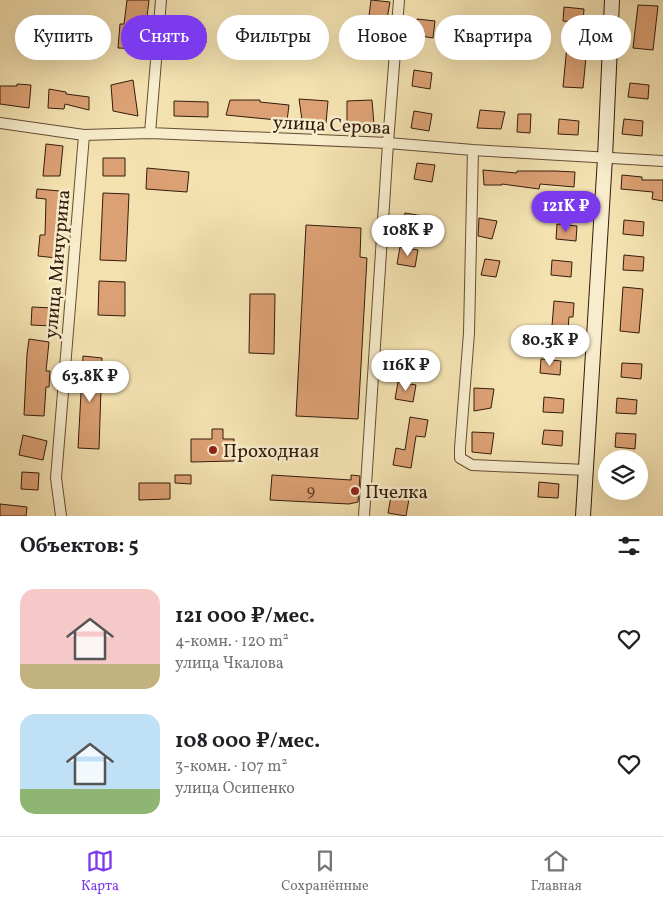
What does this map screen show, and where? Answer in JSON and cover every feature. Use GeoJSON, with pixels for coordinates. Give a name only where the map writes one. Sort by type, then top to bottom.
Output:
{"type":"FeatureCollection","features":[{"type":"Feature","properties":{"kind":"street"},"geometry":{"type":"LineString","coordinates":[[150,133],[161,0]]}},
{"type":"Feature","properties":{"kind":"street"},"geometry":{"type":"LineString","coordinates":[[364,516],[399,0]]}},
{"type":"Feature","properties":{"kind":"street"},"geometry":{"type":"LineString","coordinates":[[583,516],[605,158],[612,0]]}},
{"type":"Feature","properties":{"kind":"street","name":"улица Серова"},"geometry":{"type":"LineString","coordinates":[[0,123],[84,135],[150,133],[388,143],[663,161]]}},
{"type":"Feature","properties":{"kind":"street","name":"улица Мичурина"},"geometry":{"type":"LineString","coordinates":[[61,516],[56,478],[84,135]]}},
{"type":"Feature","properties":{"kind":"street"},"geometry":{"type":"LineString","coordinates":[[472,150],[469,332],[460,458],[472,465],[586,470]]}},
{"type":"Feature","properties":{"kind":"building"},"geometry":{"type":"Polygon","coordinates":[[[127,0],[149,0],[147,15],[125,15],[127,0]]]}},
{"type":"Feature","properties":{"kind":"building"},"geometry":{"type":"Polygon","coordinates":[[[371,0],[390,2],[388,15],[369,15],[371,0]]]}},
{"type":"Feature","properties":{"kind":"building"},"geometry":{"type":"Polygon","coordinates":[[[638,5],[658,6],[653,50],[633,48],[638,5]]]}},
{"type":"Feature","properties":{"kind":"building"},"geometry":{"type":"Polygon","coordinates":[[[564,7],[584,9],[584,15],[563,15],[564,7]]]}},
{"type":"Feature","properties":{"kind":"building"},"geometry":{"type":"Polygon","coordinates":[[[425,20],[435,21],[433,38],[425,37],[425,20]]]}},
{"type":"Feature","properties":{"kind":"building"},"geometry":{"type":"Polygon","coordinates":[[[121,24],[121,48],[118,48],[121,24]]]}},
{"type":"Feature","properties":{"kind":"building"},"geometry":{"type":"Polygon","coordinates":[[[566,60],[586,60],[583,88],[563,87],[566,60]]]}},
{"type":"Feature","properties":{"kind":"building"},"geometry":{"type":"Polygon","coordinates":[[[414,70],[432,73],[430,89],[412,86],[414,70]]]}},
{"type":"Feature","properties":{"kind":"building"},"geometry":{"type":"Polygon","coordinates":[[[133,80],[138,116],[113,111],[111,85],[133,80]]]}},
{"type":"Feature","properties":{"kind":"building"},"geometry":{"type":"Polygon","coordinates":[[[630,83],[649,85],[648,99],[628,97],[630,83]]]}},
{"type":"Feature","properties":{"kind":"building"},"geometry":{"type":"Polygon","coordinates":[[[17,84],[31,85],[29,108],[0,104],[0,86],[17,86],[17,84]]]}},
{"type":"Feature","properties":{"kind":"building"},"geometry":{"type":"Polygon","coordinates":[[[49,89],[66,92],[66,94],[89,97],[89,110],[65,104],[64,109],[48,108],[49,89]]]}},
{"type":"Feature","properties":{"kind":"building"},"geometry":{"type":"Polygon","coordinates":[[[299,99],[328,101],[326,123],[302,120],[299,99]]]}},
{"type":"Feature","properties":{"kind":"building"},"geometry":{"type":"Polygon","coordinates":[[[230,100],[260,100],[260,102],[289,105],[287,121],[226,115],[230,100]]]}},
{"type":"Feature","properties":{"kind":"building"},"geometry":{"type":"Polygon","coordinates":[[[372,100],[374,125],[347,125],[347,101],[372,100]]]}},
{"type":"Feature","properties":{"kind":"building"},"geometry":{"type":"Polygon","coordinates":[[[174,101],[208,102],[208,117],[174,116],[174,101]]]}},
{"type":"Feature","properties":{"kind":"building"},"geometry":{"type":"Polygon","coordinates":[[[480,110],[505,112],[501,129],[477,128],[480,110]]]}},
{"type":"Feature","properties":{"kind":"building"},"geometry":{"type":"Polygon","coordinates":[[[414,111],[432,114],[429,131],[411,128],[414,111]]]}},
{"type":"Feature","properties":{"kind":"building"},"geometry":{"type":"Polygon","coordinates":[[[518,114],[531,114],[530,133],[517,132],[518,114]]]}},
{"type":"Feature","properties":{"kind":"building"},"geometry":{"type":"Polygon","coordinates":[[[559,119],[579,121],[578,135],[558,134],[559,119]]]}},
{"type":"Feature","properties":{"kind":"building"},"geometry":{"type":"Polygon","coordinates":[[[624,119],[643,121],[642,136],[622,134],[624,119]]]}},
{"type":"Feature","properties":{"kind":"building"},"geometry":{"type":"Polygon","coordinates":[[[46,144],[63,146],[60,176],[43,176],[46,144]]]}},
{"type":"Feature","properties":{"kind":"building"},"geometry":{"type":"Polygon","coordinates":[[[103,158],[125,158],[125,176],[103,176],[103,158]]]}},
{"type":"Feature","properties":{"kind":"building"},"geometry":{"type":"Polygon","coordinates":[[[417,163],[435,165],[432,182],[414,179],[417,163]]]}},
{"type":"Feature","properties":{"kind":"building"},"geometry":{"type":"Polygon","coordinates":[[[147,168],[189,172],[187,192],[146,189],[147,168]]]}},
{"type":"Feature","properties":{"kind":"building"},"geometry":{"type":"Polygon","coordinates":[[[483,170],[517,173],[517,171],[575,172],[574,187],[540,184],[539,189],[502,184],[484,185],[483,170]]]}},
{"type":"Feature","properties":{"kind":"building"},"geometry":{"type":"Polygon","coordinates":[[[622,175],[642,177],[642,180],[663,180],[663,201],[652,199],[653,192],[621,189],[622,175]]]}},
{"type":"Feature","properties":{"kind":"building"},"geometry":{"type":"Polygon","coordinates":[[[37,189],[60,191],[58,214],[61,214],[57,258],[38,256],[40,235],[45,235],[46,199],[36,198],[37,189]]]}},
{"type":"Feature","properties":{"kind":"building"},"geometry":{"type":"Polygon","coordinates":[[[103,193],[129,194],[126,261],[100,260],[103,193]]]}},
{"type":"Feature","properties":{"kind":"building"},"geometry":{"type":"Polygon","coordinates":[[[405,213],[423,216],[420,233],[402,230],[405,213]]]}},
{"type":"Feature","properties":{"kind":"building"},"geometry":{"type":"Polygon","coordinates":[[[479,218],[497,221],[492,239],[478,236],[479,218]]]}},
{"type":"Feature","properties":{"kind":"building"},"geometry":{"type":"Polygon","coordinates":[[[624,220],[644,222],[643,236],[623,234],[624,220]]]}},
{"type":"Feature","properties":{"kind":"building"},"geometry":{"type":"Polygon","coordinates":[[[557,224],[577,226],[576,241],[556,239],[557,224]]]}},
{"type":"Feature","properties":{"kind":"building"},"geometry":{"type":"Polygon","coordinates":[[[306,225],[361,228],[360,257],[367,258],[358,419],[296,416],[306,225]]]}},
{"type":"Feature","properties":{"kind":"building"},"geometry":{"type":"Polygon","coordinates":[[[400,247],[418,250],[415,267],[397,264],[400,247]]]}},
{"type":"Feature","properties":{"kind":"building"},"geometry":{"type":"Polygon","coordinates":[[[624,255],[644,257],[643,271],[623,270],[624,255]]]}},
{"type":"Feature","properties":{"kind":"building"},"geometry":{"type":"Polygon","coordinates":[[[485,259],[500,261],[496,277],[481,275],[485,259]]]}},
{"type":"Feature","properties":{"kind":"building"},"geometry":{"type":"Polygon","coordinates":[[[552,260],[572,262],[571,277],[551,275],[552,260]]]}},
{"type":"Feature","properties":{"kind":"building"},"geometry":{"type":"Polygon","coordinates":[[[99,281],[125,282],[125,316],[98,315],[99,281]]]}},
{"type":"Feature","properties":{"kind":"building"},"geometry":{"type":"Polygon","coordinates":[[[623,287],[643,289],[639,333],[620,331],[623,287]]]}},
{"type":"Feature","properties":{"kind":"building"},"geometry":{"type":"Polygon","coordinates":[[[250,294],[275,294],[274,354],[249,353],[250,294]]]}},
{"type":"Feature","properties":{"kind":"building"},"geometry":{"type":"Polygon","coordinates":[[[554,301],[574,303],[573,317],[569,317],[567,342],[547,340],[548,326],[552,326],[554,301]]]}},
{"type":"Feature","properties":{"kind":"building"},"geometry":{"type":"Polygon","coordinates":[[[32,307],[53,308],[52,326],[31,325],[32,307]]]}},
{"type":"Feature","properties":{"kind":"building"},"geometry":{"type":"Polygon","coordinates":[[[29,339],[49,342],[46,371],[50,371],[49,387],[46,387],[44,416],[24,415],[29,339]]]}},
{"type":"Feature","properties":{"kind":"building"},"geometry":{"type":"Polygon","coordinates":[[[83,356],[102,358],[99,449],[78,448],[83,356]]]}},
{"type":"Feature","properties":{"kind":"building"},"geometry":{"type":"Polygon","coordinates":[[[541,359],[561,361],[560,375],[540,373],[541,359]]]}},
{"type":"Feature","properties":{"kind":"building"},"geometry":{"type":"Polygon","coordinates":[[[622,363],[642,364],[641,379],[621,377],[622,363]]]}},
{"type":"Feature","properties":{"kind":"building"},"geometry":{"type":"Polygon","coordinates":[[[398,382],[416,385],[413,402],[395,399],[398,382]]]}},
{"type":"Feature","properties":{"kind":"building"},"geometry":{"type":"Polygon","coordinates":[[[474,388],[494,389],[491,408],[474,411],[474,388]]]}},
{"type":"Feature","properties":{"kind":"building"},"geometry":{"type":"Polygon","coordinates":[[[544,397],[564,399],[563,413],[543,412],[544,397]]]}},
{"type":"Feature","properties":{"kind":"building"},"geometry":{"type":"Polygon","coordinates":[[[617,398],[637,400],[636,414],[616,413],[617,398]]]}},
{"type":"Feature","properties":{"kind":"building"},"geometry":{"type":"Polygon","coordinates":[[[410,417],[428,420],[425,437],[416,436],[411,468],[393,465],[396,448],[405,450],[410,417]]]}},
{"type":"Feature","properties":{"kind":"building","name":"Проходная"},"geometry":{"type":"Polygon","coordinates":[[[212,429],[223,429],[223,439],[234,439],[234,461],[191,462],[191,439],[212,439],[212,429]]]}},
{"type":"Feature","properties":{"kind":"building"},"geometry":{"type":"Polygon","coordinates":[[[544,430],[563,431],[562,446],[542,444],[544,430]]]}},
{"type":"Feature","properties":{"kind":"building"},"geometry":{"type":"Polygon","coordinates":[[[472,432],[494,433],[491,454],[472,452],[472,432]]]}},
{"type":"Feature","properties":{"kind":"building"},"geometry":{"type":"Polygon","coordinates":[[[616,433],[636,434],[635,449],[615,447],[616,433]]]}},
{"type":"Feature","properties":{"kind":"building"},"geometry":{"type":"Polygon","coordinates":[[[23,435],[47,441],[43,460],[19,455],[23,435]]]}},
{"type":"Feature","properties":{"kind":"building"},"geometry":{"type":"Polygon","coordinates":[[[22,472],[39,473],[38,490],[21,489],[22,472]]]}},
{"type":"Feature","properties":{"kind":"building"},"geometry":{"type":"Polygon","coordinates":[[[175,475],[191,475],[191,484],[175,483],[175,475]]]}},
{"type":"Feature","properties":{"kind":"building"},"geometry":{"type":"Polygon","coordinates":[[[272,475],[351,480],[351,475],[360,476],[358,502],[349,504],[270,500],[272,475]]]}},
{"type":"Feature","properties":{"kind":"building"},"geometry":{"type":"Polygon","coordinates":[[[539,482],[559,484],[558,498],[538,497],[539,482]]]}},
{"type":"Feature","properties":{"kind":"building"},"geometry":{"type":"Polygon","coordinates":[[[139,483],[170,483],[170,499],[139,500],[139,483]]]}},
{"type":"Feature","properties":{"kind":"building"},"geometry":{"type":"Polygon","coordinates":[[[391,496],[409,499],[406,516],[388,513],[391,496]]]}},
{"type":"Feature","properties":{"kind":"building"},"geometry":{"type":"Polygon","coordinates":[[[0,504],[27,507],[26,516],[0,516],[0,504]]]}},
{"type":"Feature","properties":{"kind":"place","name":"Проходная"},"geometry":{"type":"Point","coordinates":[213,450]}},
{"type":"Feature","properties":{"kind":"place","name":"Пчелка"},"geometry":{"type":"Point","coordinates":[355,491]}}]}
